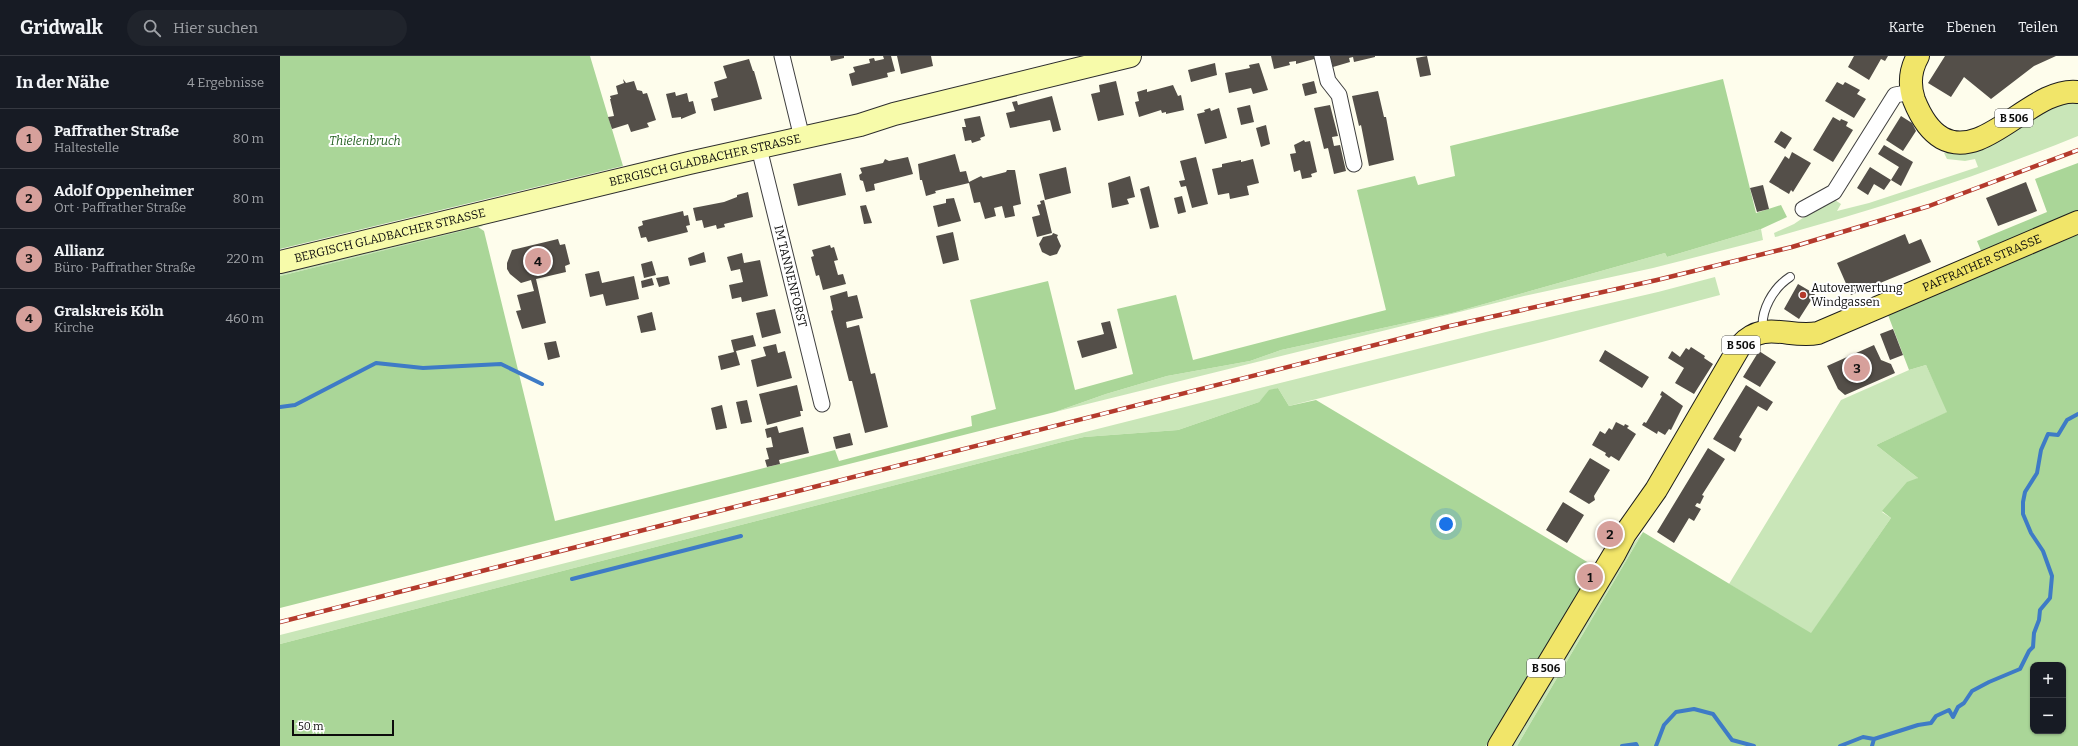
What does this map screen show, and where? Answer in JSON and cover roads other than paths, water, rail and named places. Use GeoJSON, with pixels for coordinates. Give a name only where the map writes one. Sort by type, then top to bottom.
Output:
{"type":"FeatureCollection","features":[{"type":"Feature","properties":{"kind":"main road","name":"BERGISCH GLADBACHER STRASSE"},"geometry":{"type":"LineString","coordinates":[[280,262],[689,163],[802,138],[1130,56]]}},
{"type":"Feature","properties":{"kind":"main road","name":"B 506"},"geometry":{"type":"LineString","coordinates":[[1918,56],[1911,75],[1912,92],[1926,124],[1936,134],[1947,140],[1958,143],[1980,138],[2048,98],[2078,92]]}},
{"type":"Feature","properties":{"kind":"main road"},"geometry":{"type":"LineString","coordinates":[[2048,98],[2078,82]]}},
{"type":"Feature","properties":{"kind":"main road","name":"PAFFRATHER STRASSE"},"geometry":{"type":"LineString","coordinates":[[1499,746],[1616,554],[1625,534],[1656,490],[1740,346],[1750,337],[1763,332],[1782,332],[1798,336],[1818,333],[2078,222]]}},
{"type":"Feature","properties":{"kind":"street"},"geometry":{"type":"LineString","coordinates":[[782,56],[802,138]]}},
{"type":"Feature","properties":{"kind":"street"},"geometry":{"type":"LineString","coordinates":[[1322,56],[1328,81],[1339,95],[1354,164]]}},
{"type":"Feature","properties":{"kind":"street"},"geometry":{"type":"LineString","coordinates":[[1803,209],[1834,192],[1895,95],[1912,92]]}},
{"type":"Feature","properties":{"kind":"street","name":"IM TANNENFORST"},"geometry":{"type":"LineString","coordinates":[[759,148],[822,404]]}},
{"type":"Feature","properties":{"kind":"lane"},"geometry":{"type":"LineString","coordinates":[[1763,332],[1762,323],[1765,309],[1780,283],[1790,277]]}},
{"type":"Feature","properties":{"kind":"waterway"},"geometry":{"type":"LineString","coordinates":[[280,407],[295,405],[376,363],[423,368],[501,364],[542,384]]}},
{"type":"Feature","properties":{"kind":"waterway"},"geometry":{"type":"LineString","coordinates":[[1840,746],[1863,737],[1874,739],[1918,725],[1931,723],[1936,716],[1949,710],[1953,717],[1958,707],[1964,703],[1972,691],[2020,669],[2029,651],[2033,647],[2034,633],[2039,620],[2040,610],[2050,598],[2052,576],[2043,551],[2031,533],[2023,514],[2025,492],[2037,473],[2041,450],[2048,434],[2058,435],[2067,420],[2078,414]]}},
{"type":"Feature","properties":{"kind":"waterway"},"geometry":{"type":"LineString","coordinates":[[572,579],[741,536]]}},
{"type":"Feature","properties":{"kind":"waterway"},"geometry":{"type":"LineString","coordinates":[[1656,746],[1664,725],[1676,712],[1694,709],[1713,714],[1732,740],[1754,746]]}},
{"type":"Feature","properties":{"kind":"waterway"},"geometry":{"type":"LineString","coordinates":[[1872,746],[1874,739]]}},
{"type":"Feature","properties":{"kind":"waterway"},"geometry":{"type":"LineString","coordinates":[[1622,746],[1636,744],[1637,746]]}},
{"type":"Feature","properties":{"kind":"railway"},"geometry":{"type":"LineString","coordinates":[[280,622],[1450,326],[1657,280],[1792,247],[1929,206],[2078,150]]}},
{"type":"Feature","properties":{"kind":"place","name":"Gralskreis Köln"},"geometry":{"type":"Point","coordinates":[538,261]}},
{"type":"Feature","properties":{"kind":"place","name":"Autoverwertung Windgassen"},"geometry":{"type":"Point","coordinates":[1803,295]}},
{"type":"Feature","properties":{"kind":"place","name":"Allianz"},"geometry":{"type":"Point","coordinates":[1857,368]}},
{"type":"Feature","properties":{"kind":"place","name":"Adolf Oppenheimer"},"geometry":{"type":"Point","coordinates":[1610,534]}},
{"type":"Feature","properties":{"kind":"place","name":"Paffrather Straße"},"geometry":{"type":"Point","coordinates":[1590,577]}},
{"type":"Feature","properties":{"kind":"park label","name":"Thielenbruch"},"geometry":{"type":"Point","coordinates":[365,141]}}]}
